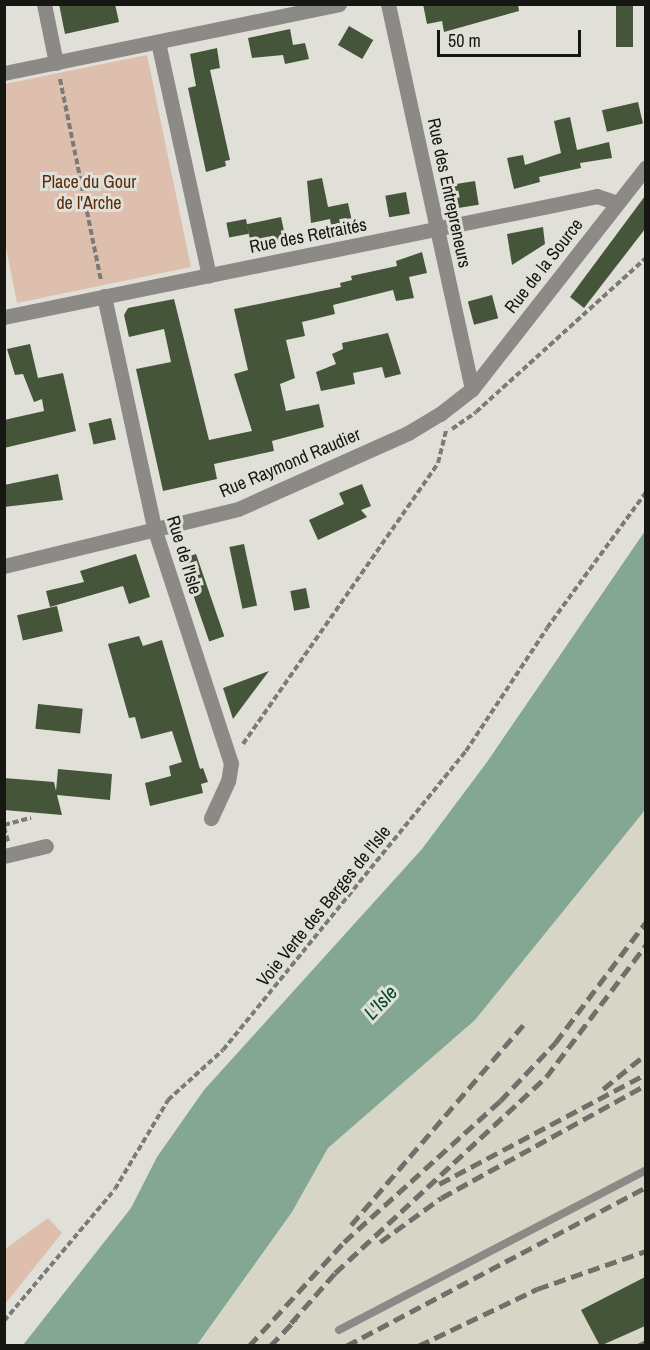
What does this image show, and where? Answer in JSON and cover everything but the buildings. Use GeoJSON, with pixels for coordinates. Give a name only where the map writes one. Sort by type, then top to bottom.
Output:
{"type":"FeatureCollection","features":[{"type":"Feature","properties":{"kind":"street"},"geometry":{"type":"LineString","coordinates":[[44,4],[56,63]]}},
{"type":"Feature","properties":{"kind":"street"},"geometry":{"type":"LineString","coordinates":[[4,74],[339,4]]}},
{"type":"Feature","properties":{"kind":"street","name":"Rue des Entrepreneurs"},"geometry":{"type":"LineString","coordinates":[[388,4],[472,389]]}},
{"type":"Feature","properties":{"kind":"street"},"geometry":{"type":"LineString","coordinates":[[158,42],[209,276]]}},
{"type":"Feature","properties":{"kind":"street","name":"Rue de la Source"},"geometry":{"type":"LineString","coordinates":[[472,389],[645,167]]}},
{"type":"Feature","properties":{"kind":"street","name":"Rue des Retraités"},"geometry":{"type":"LineString","coordinates":[[5,316],[437,231],[597,196],[617,203]]}},
{"type":"Feature","properties":{"kind":"street","name":"Rue de l'Isle"},"geometry":{"type":"LineString","coordinates":[[104,296],[155,531],[231,763]]}},
{"type":"Feature","properties":{"kind":"street","name":"Rue Raymond Raudier"},"geometry":{"type":"LineString","coordinates":[[4,566],[238,509],[282,491],[440,414],[472,389]]}},
{"type":"Feature","properties":{"kind":"street"},"geometry":{"type":"LineString","coordinates":[[211,818],[228,781],[231,763]]}},
{"type":"Feature","properties":{"kind":"street"},"geometry":{"type":"LineString","coordinates":[[6,849],[46,846]]}},
{"type":"Feature","properties":{"kind":"lane"},"geometry":{"type":"LineString","coordinates":[[339,1330],[645,1170]]}},
{"type":"Feature","properties":{"kind":"path"},"geometry":{"type":"LineString","coordinates":[[56,63],[104,296]]}},
{"type":"Feature","properties":{"kind":"path"},"geometry":{"type":"LineString","coordinates":[[231,763],[438,464],[449,431],[476,412],[645,258]]}},
{"type":"Feature","properties":{"kind":"path"},"geometry":{"type":"LineString","coordinates":[[440,414],[449,431]]}},
{"type":"Feature","properties":{"kind":"path","name":"Voie Verte des Berges de l'Isle"},"geometry":{"type":"LineString","coordinates":[[4,1321],[114,1189],[168,1100],[223,1050],[466,751],[547,628],[645,492]]}},
{"type":"Feature","properties":{"kind":"path"},"geometry":{"type":"LineString","coordinates":[[6,849],[4,826],[31,818]]}},
{"type":"Feature","properties":{"kind":"shaded area"},"geometry":{"type":"Polygon","coordinates":[[[645,808],[645,1345],[197,1346],[292,1212],[328,1148],[475,1020],[645,808]]]}},
{"type":"Feature","properties":{"kind":"green space","name":"Place du Gour de l'Arche"},"geometry":{"type":"Polygon","coordinates":[[[147,55],[191,267],[17,303],[5,243],[5,84],[147,55]]]}},
{"type":"Feature","properties":{"kind":"green space"},"geometry":{"type":"Polygon","coordinates":[[[48,1218],[62,1233],[5,1304],[5,1249],[48,1218]]]}},
{"type":"Feature","properties":{"kind":"water","name":"L'Isle"},"geometry":{"type":"Polygon","coordinates":[[[645,531],[646,808],[641,815],[475,1020],[328,1148],[292,1212],[197,1345],[23,1345],[131,1208],[157,1157],[204,1090],[422,849],[487,762],[645,531]]]}},
{"type":"Feature","properties":{"kind":"railway"},"geometry":{"type":"LineString","coordinates":[[249,1346],[344,1242],[500,1101],[555,1043],[646,922]]}},
{"type":"Feature","properties":{"kind":"railway"},"geometry":{"type":"LineString","coordinates":[[291,1323],[335,1273],[546,1077],[646,945]]}},
{"type":"Feature","properties":{"kind":"railway"},"geometry":{"type":"LineString","coordinates":[[351,1225],[523,1025]]}},
{"type":"Feature","properties":{"kind":"railway"},"geometry":{"type":"LineString","coordinates":[[603,1089],[646,1054]]}},
{"type":"Feature","properties":{"kind":"railway"},"geometry":{"type":"LineString","coordinates":[[439,1184],[646,1074]]}},
{"type":"Feature","properties":{"kind":"railway"},"geometry":{"type":"LineString","coordinates":[[380,1242],[441,1198],[646,1085]]}},
{"type":"Feature","properties":{"kind":"railway"},"geometry":{"type":"LineString","coordinates":[[346,1346],[646,1187]]}},
{"type":"Feature","properties":{"kind":"railway"},"geometry":{"type":"LineString","coordinates":[[418,1346],[537,1289],[646,1251]]}},
{"type":"Feature","properties":{"kind":"railway"},"geometry":{"type":"LineString","coordinates":[[270,1346],[296,1319]]}},
{"type":"Feature","properties":{"kind":"railway"},"geometry":{"type":"LineString","coordinates":[[638,1346],[646,1342]]}}]}
